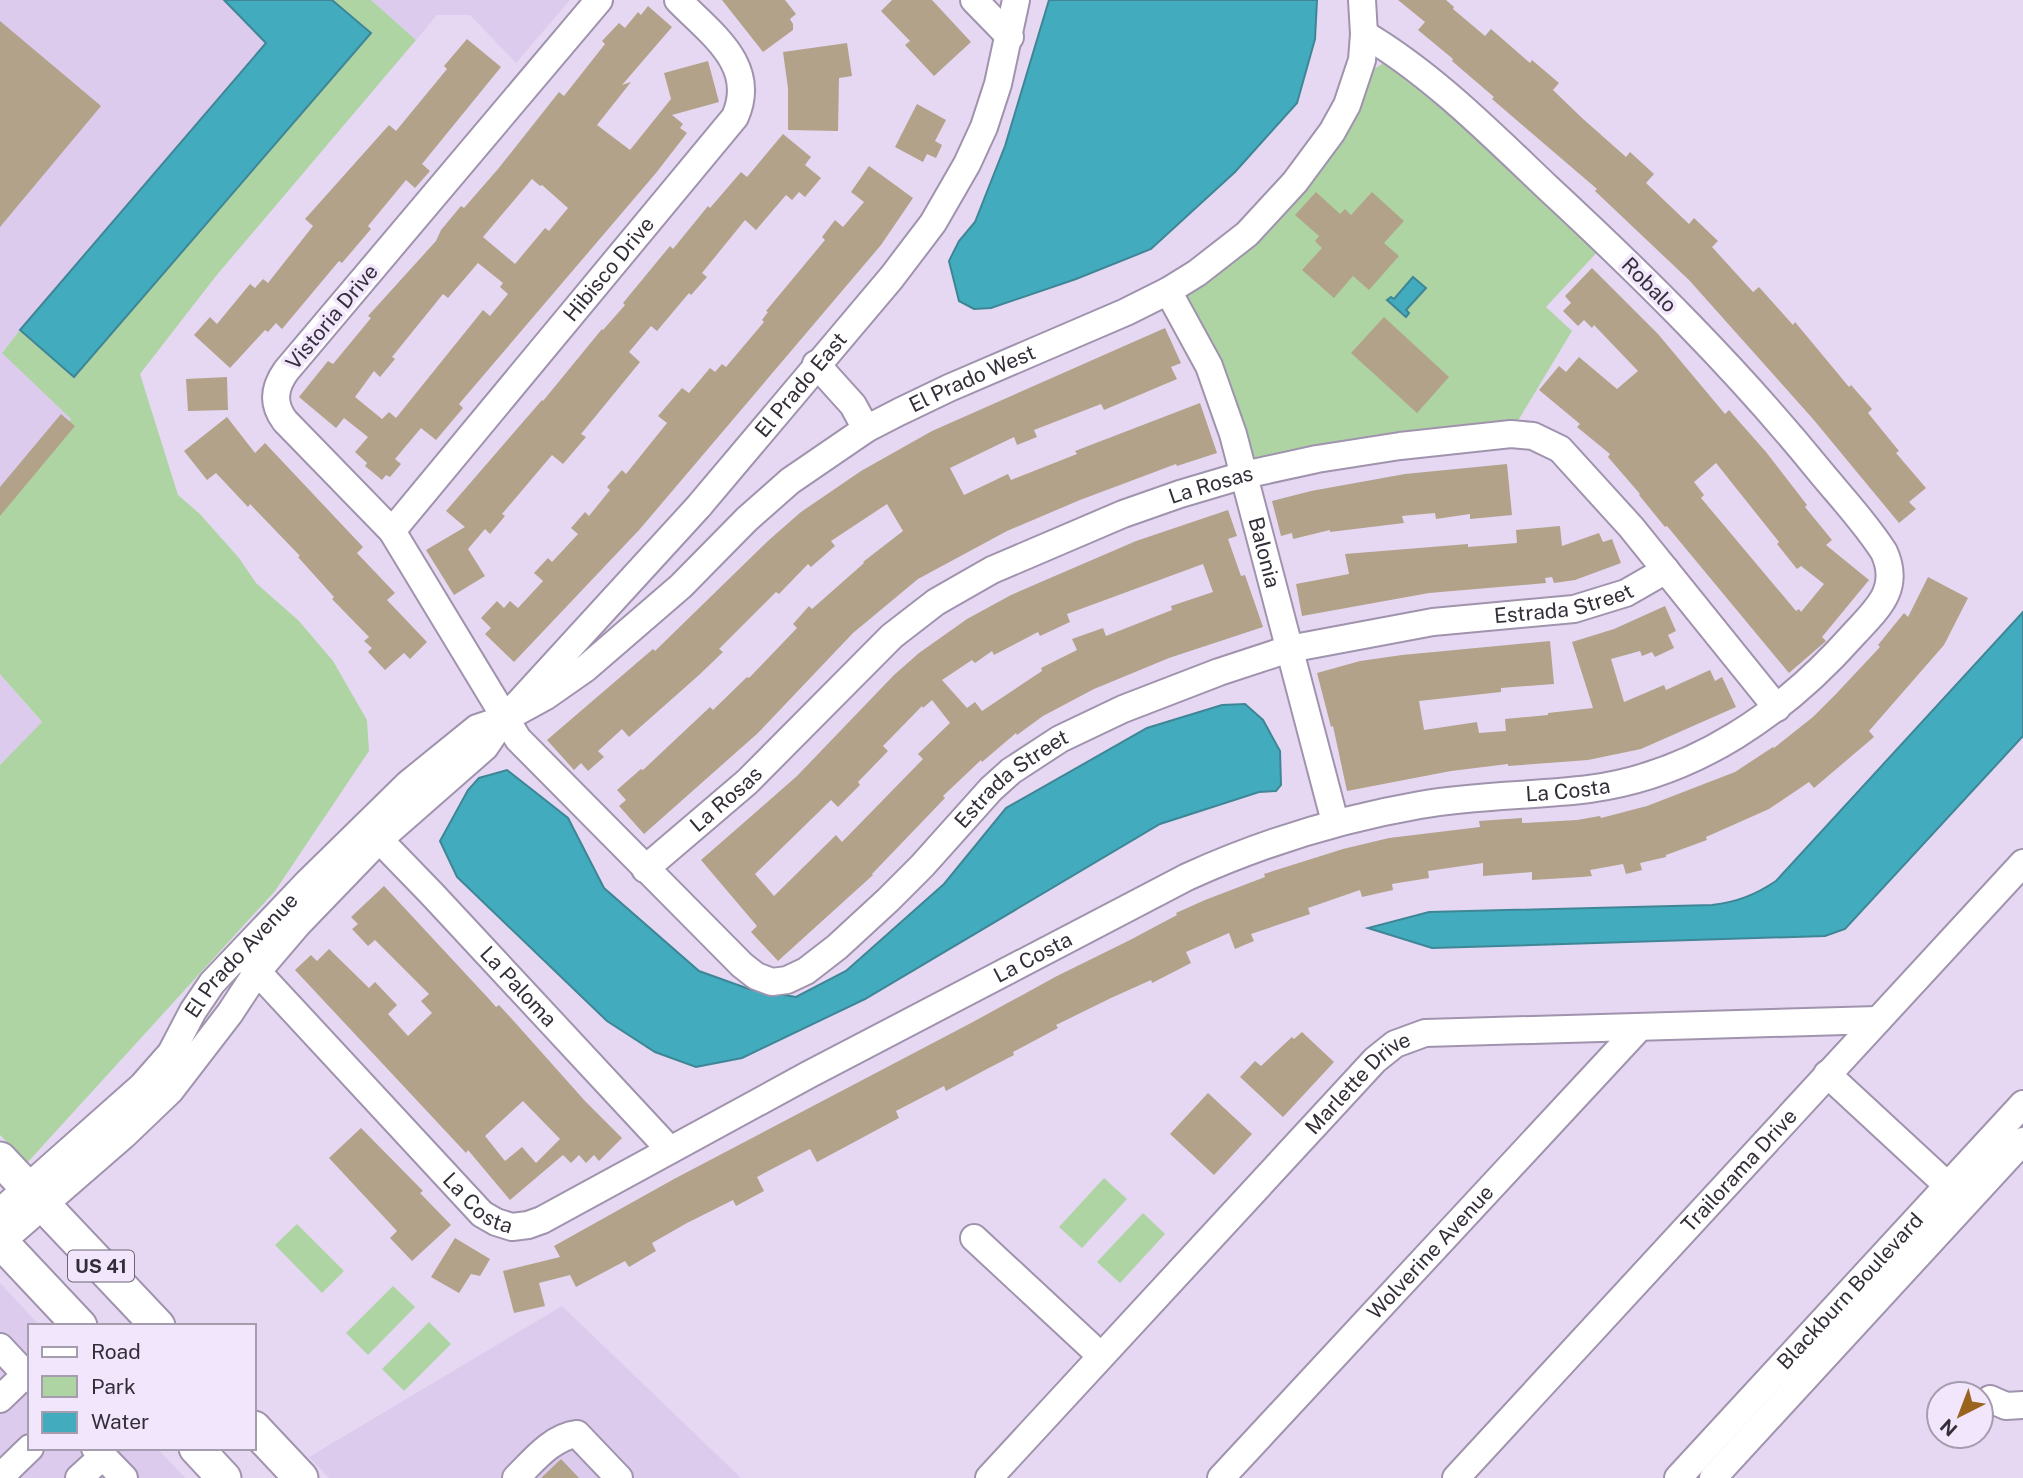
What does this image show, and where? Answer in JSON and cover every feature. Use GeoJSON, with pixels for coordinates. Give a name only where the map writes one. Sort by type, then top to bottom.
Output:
{"type":"FeatureCollection","features":[{"type":"Feature","properties":{"kind":"main road","name":"US 41"},"geometry":{"type":"LineString","coordinates":[[0,1159],[156,1324]]}},
{"type":"Feature","properties":{"kind":"main road","name":"US 41"},"geometry":{"type":"LineString","coordinates":[[0,1232],[78,1324]]}},
{"type":"Feature","properties":{"kind":"main road"},"geometry":{"type":"LineString","coordinates":[[256,1430],[301,1478]]}},
{"type":"Feature","properties":{"kind":"main road"},"geometry":{"type":"LineString","coordinates":[[198,1450],[224,1478]]}},
{"type":"Feature","properties":{"kind":"street","name":"Vistoria Drive"},"geometry":{"type":"LineString","coordinates":[[504,719],[392,530],[281,416],[275,401],[277,386],[286,371],[599,0]]}},
{"type":"Feature","properties":{"kind":"street","name":"Hibisco Drive"},"geometry":{"type":"LineString","coordinates":[[392,530],[735,117],[742,97],[739,70],[727,51],[678,0]]}},
{"type":"Feature","properties":{"kind":"street"},"geometry":{"type":"LineString","coordinates":[[974,0],[1010,37]]}},
{"type":"Feature","properties":{"kind":"street","name":"El Prado East"},"geometry":{"type":"LineString","coordinates":[[504,719],[699,506],[892,277],[933,223],[951,195],[984,127],[1010,37],[1016,0]]}},
{"type":"Feature","properties":{"kind":"street","name":"El Prado West"},"geometry":{"type":"LineString","coordinates":[[504,719],[546,696],[586,668],[681,586],[773,495],[814,463],[866,429],[949,388],[1126,312],[1168,291],[1197,274],[1247,234],[1284,197],[1332,132],[1347,105],[1362,60],[1362,0]]}},
{"type":"Feature","properties":{"kind":"street","name":"Robalo"},"geometry":{"type":"LineString","coordinates":[[1364,34],[1403,60],[1501,144],[1640,274],[1790,435],[1879,543],[1888,560],[1890,575]]}},
{"type":"Feature","properties":{"kind":"street","name":"Balonia"},"geometry":{"type":"LineString","coordinates":[[1168,291],[1200,347],[1216,383],[1244,475],[1335,822]]}},
{"type":"Feature","properties":{"kind":"street"},"geometry":{"type":"LineString","coordinates":[[816,365],[853,405],[866,429]]}},
{"type":"Feature","properties":{"kind":"street","name":"La Rosas"},"geometry":{"type":"LineString","coordinates":[[645,869],[747,782],[892,636],[936,602],[992,570],[1068,537],[1180,494],[1244,475],[1317,459],[1400,446],[1511,434],[1533,436],[1553,445],[1571,460],[1666,570],[1777,708]]}},
{"type":"Feature","properties":{"kind":"street","name":"Estrada Street"},"geometry":{"type":"LineString","coordinates":[[504,719],[525,747],[645,869],[752,974],[772,982],[793,978],[814,965],[863,924],[1011,771],[1060,739],[1123,709],[1219,672],[1289,649],[1433,622],[1574,609],[1626,593],[1666,570]]}},
{"type":"Feature","properties":{"kind":"street","name":"La Costa"},"geometry":{"type":"LineString","coordinates":[[249,963],[476,1207],[496,1222],[512,1227],[535,1223],[1187,877],[1231,857],[1335,822],[1422,804],[1558,792],[1622,783],[1704,754],[1731,740],[1777,708],[1837,653],[1880,605],[1888,592],[1890,575]]}},
{"type":"Feature","properties":{"kind":"street","name":"El Prado Avenue"},"geometry":{"type":"LineString","coordinates":[[0,1232],[36,1197],[124,1136],[171,1072],[180,1037],[202,996],[249,963],[452,747],[477,728],[504,719]]}},
{"type":"Feature","properties":{"kind":"street","name":"La Paloma"},"geometry":{"type":"LineString","coordinates":[[372,833],[670,1150]]}},
{"type":"Feature","properties":{"kind":"street","name":"Trailorama Drive"},"geometry":{"type":"LineString","coordinates":[[1456,1478],[2023,863]]}},
{"type":"Feature","properties":{"kind":"street","name":"Marlette Drive"},"geometry":{"type":"LineString","coordinates":[[989,1478],[1375,1060],[1395,1044],[1425,1033],[1878,1020]]}},
{"type":"Feature","properties":{"kind":"street","name":"Wolverine Avenue"},"geometry":{"type":"LineString","coordinates":[[1222,1478],[1640,1027]]}},
{"type":"Feature","properties":{"kind":"street"},"geometry":{"type":"LineString","coordinates":[[1828,1074],[1957,1195]]}},
{"type":"Feature","properties":{"kind":"street","name":"Blackburn Boulevard"},"geometry":{"type":"LineString","coordinates":[[1713,1478],[1957,1195],[2023,1104]]}},
{"type":"Feature","properties":{"kind":"street","name":"Blackburn Boulevard"},"geometry":{"type":"LineString","coordinates":[[1678,1478],[1957,1195],[2023,1141]]}},
{"type":"Feature","properties":{"kind":"street"},"geometry":{"type":"LineString","coordinates":[[974,1238],[1101,1356]]}},
{"type":"Feature","properties":{"kind":"street"},"geometry":{"type":"LineString","coordinates":[[0,1347],[28,1377],[0,1399]]}},
{"type":"Feature","properties":{"kind":"street"},"geometry":{"type":"LineString","coordinates":[[1995,1401],[2006,1406],[2023,1405]]}},
{"type":"Feature","properties":{"kind":"street"},"geometry":{"type":"LineString","coordinates":[[516,1478],[549,1447],[566,1435],[577,1434],[619,1478]]}},
{"type":"Feature","properties":{"kind":"street"},"geometry":{"type":"LineString","coordinates":[[0,1477],[28,1450]]}},
{"type":"Feature","properties":{"kind":"street"},"geometry":{"type":"LineString","coordinates":[[79,1478],[99,1452],[124,1478]]}},
{"type":"Feature","properties":{"kind":"shaded area"},"geometry":{"type":"Polygon","coordinates":[[[0,0],[224,0],[266,43],[2,352],[71,419],[0,500],[0,0]]]}},
{"type":"Feature","properties":{"kind":"shaded area"},"geometry":{"type":"Polygon","coordinates":[[[371,0],[570,0],[516,63],[470,15],[437,15],[416,40],[371,0]]]}},
{"type":"Feature","properties":{"kind":"shaded area"},"geometry":{"type":"Polygon","coordinates":[[[0,674],[42,723],[0,765],[0,674]]]}},
{"type":"Feature","properties":{"kind":"shaded area"},"geometry":{"type":"Polygon","coordinates":[[[0,1283],[38,1324],[28,1324],[28,1361],[0,1331],[0,1283]]]}},
{"type":"Feature","properties":{"kind":"shaded area"},"geometry":{"type":"Polygon","coordinates":[[[562,1306],[741,1478],[329,1478],[309,1457],[562,1306]]]}},
{"type":"Feature","properties":{"kind":"shaded area"},"geometry":{"type":"Polygon","coordinates":[[[0,1363],[28,1393],[28,1450],[83,1450],[109,1478],[0,1478],[0,1363]]]}},
{"type":"Feature","properties":{"kind":"shaded area"},"geometry":{"type":"Polygon","coordinates":[[[113,1450],[159,1450],[185,1478],[139,1478],[113,1450]]]}},
{"type":"Feature","properties":{"kind":"green space"},"geometry":{"type":"Polygon","coordinates":[[[332,0],[371,0],[416,40],[216,276],[140,374],[178,495],[200,514],[239,558],[256,583],[299,621],[333,661],[367,720],[369,751],[275,891],[27,1163],[0,1135],[0,765],[42,722],[0,674],[0,500],[71,419],[2,353],[20,330],[74,377],[370,33],[332,0]]]}},
{"type":"Feature","properties":{"kind":"green space"},"geometry":{"type":"Polygon","coordinates":[[[1382,64],[1395,64],[1602,247],[1546,307],[1572,331],[1516,424],[1257,460],[1252,457],[1186,300],[1187,295],[1372,70],[1382,64]]]}},
{"type":"Feature","properties":{"kind":"green space"},"geometry":{"type":"Polygon","coordinates":[[[1104,1178],[1127,1199],[1082,1248],[1059,1227],[1104,1178]]]}},
{"type":"Feature","properties":{"kind":"green space"},"geometry":{"type":"Polygon","coordinates":[[[1143,1213],[1165,1234],[1120,1283],[1097,1262],[1143,1213]]]}},
{"type":"Feature","properties":{"kind":"green space"},"geometry":{"type":"Polygon","coordinates":[[[297,1224],[344,1271],[322,1293],[275,1245],[297,1224]]]}},
{"type":"Feature","properties":{"kind":"green space"},"geometry":{"type":"Polygon","coordinates":[[[393,1286],[415,1307],[368,1355],[346,1333],[393,1286]]]}},
{"type":"Feature","properties":{"kind":"green space"},"geometry":{"type":"Polygon","coordinates":[[[429,1322],[451,1344],[404,1391],[382,1369],[429,1322]]]}},
{"type":"Feature","properties":{"kind":"water"},"geometry":{"type":"Polygon","coordinates":[[[224,0],[332,0],[371,33],[74,377],[20,330],[266,43],[224,0]]]}},
{"type":"Feature","properties":{"kind":"water"},"geometry":{"type":"Polygon","coordinates":[[[1049,0],[1317,0],[1315,39],[1297,103],[1235,172],[1151,249],[1076,279],[991,308],[974,309],[959,301],[949,261],[959,241],[975,222],[1005,146],[1049,0]]]}},
{"type":"Feature","properties":{"kind":"water"},"geometry":{"type":"Polygon","coordinates":[[[1413,277],[1426,288],[1406,310],[1409,313],[1406,317],[1387,300],[1391,297],[1394,299],[1413,277]]]}},
{"type":"Feature","properties":{"kind":"water"},"geometry":{"type":"Polygon","coordinates":[[[2023,612],[2023,736],[1845,929],[1825,936],[1432,948],[1368,928],[1429,912],[1712,905],[1753,894],[1776,881],[2023,612]]]}},
{"type":"Feature","properties":{"kind":"water"},"geometry":{"type":"Polygon","coordinates":[[[1245,704],[1263,720],[1280,751],[1281,785],[1276,791],[1259,792],[1160,824],[865,999],[742,1058],[696,1067],[655,1052],[607,1021],[457,877],[440,841],[468,790],[479,778],[507,770],[568,818],[604,888],[699,971],[749,989],[796,997],[846,971],[944,884],[1006,808],[1147,728],[1222,705],[1245,704]]]}},
{"type":"Feature","properties":{"kind":"building"},"geometry":{"type":"Polygon","coordinates":[[[722,0],[785,0],[796,14],[790,19],[793,30],[763,52],[722,0]]]}},
{"type":"Feature","properties":{"kind":"building"},"geometry":{"type":"Polygon","coordinates":[[[892,0],[932,0],[971,42],[934,76],[905,45],[910,41],[881,11],[892,0]]]}},
{"type":"Feature","properties":{"kind":"building"},"geometry":{"type":"Polygon","coordinates":[[[1398,0],[1446,0],[1485,36],[1491,29],[1530,63],[1532,60],[1559,83],[1553,90],[1582,118],[1626,157],[1630,152],[1654,174],[1646,183],[1689,224],[1694,218],[1718,241],[1712,247],[1753,292],[1759,287],[1793,325],[1795,322],[1849,387],[1851,385],[1872,409],[1868,413],[1899,451],[1896,453],[1926,488],[1909,502],[1916,509],[1899,523],[1813,419],[1689,280],[1595,191],[1597,189],[1492,99],[1494,97],[1418,30],[1425,22],[1398,0]]]}},
{"type":"Feature","properties":{"kind":"building"},"geometry":{"type":"Polygon","coordinates":[[[648,6],[672,27],[622,85],[631,82],[597,125],[630,150],[671,99],[664,73],[708,61],[719,102],[672,115],[683,124],[680,128],[687,133],[656,173],[459,404],[463,408],[436,440],[421,428],[395,459],[401,464],[390,477],[386,475],[382,480],[365,466],[367,463],[355,452],[368,437],[344,418],[336,428],[299,397],[328,361],[333,364],[371,318],[368,316],[436,241],[441,230],[461,206],[464,208],[498,169],[559,92],[564,96],[605,44],[602,41],[619,23],[625,28],[638,12],[641,15],[648,6]],[[532,179],[483,237],[515,264],[545,228],[549,231],[568,208],[532,179]],[[478,263],[448,298],[443,294],[392,357],[395,359],[380,377],[374,371],[355,397],[382,419],[389,412],[396,418],[483,310],[490,316],[508,294],[500,287],[503,283],[478,263]]]}},
{"type":"Feature","properties":{"kind":"building"},"geometry":{"type":"Polygon","coordinates":[[[0,21],[101,106],[0,227],[0,21]]]}},
{"type":"Feature","properties":{"kind":"building"},"geometry":{"type":"Polygon","coordinates":[[[467,39],[501,67],[422,164],[430,171],[415,188],[406,180],[368,226],[371,229],[342,263],[339,261],[282,329],[276,323],[268,332],[265,330],[230,368],[194,335],[210,317],[217,324],[250,284],[255,288],[263,279],[268,283],[313,226],[305,219],[389,125],[396,131],[447,69],[444,66],[467,39]]]}},
{"type":"Feature","properties":{"kind":"building"},"geometry":{"type":"Polygon","coordinates":[[[847,43],[852,76],[839,78],[838,131],[788,130],[788,88],[783,52],[847,43]]]}},
{"type":"Feature","properties":{"kind":"building"},"geometry":{"type":"Polygon","coordinates":[[[917,104],[946,120],[935,141],[942,145],[936,158],[927,154],[923,162],[895,147],[917,104]]]}},
{"type":"Feature","properties":{"kind":"building"},"geometry":{"type":"Polygon","coordinates":[[[783,134],[811,157],[805,165],[821,178],[805,197],[799,192],[792,200],[786,195],[756,230],[745,220],[702,273],[707,277],[691,295],[689,293],[657,331],[651,326],[629,352],[640,362],[581,434],[586,437],[563,464],[552,455],[502,514],[505,516],[490,534],[485,529],[468,549],[485,576],[454,595],[426,550],[465,527],[446,511],[625,305],[623,303],[670,246],[673,249],[708,206],[710,208],[741,172],[747,177],[783,134]]]}},
{"type":"Feature","properties":{"kind":"building"},"geometry":{"type":"Polygon","coordinates":[[[869,166],[913,198],[881,245],[640,529],[514,662],[485,634],[491,628],[481,618],[497,601],[504,608],[510,601],[518,608],[543,581],[534,573],[548,558],[552,562],[578,534],[571,528],[585,512],[589,516],[610,490],[607,487],[622,470],[626,474],[667,423],[658,416],[682,388],[689,393],[710,368],[715,372],[722,364],[726,367],[764,322],[762,320],[768,312],[766,311],[825,240],[822,237],[835,220],[843,227],[864,202],[851,192],[869,166]]]}},
{"type":"Feature","properties":{"kind":"building"},"geometry":{"type":"Polygon","coordinates":[[[1316,192],[1340,214],[1345,209],[1351,215],[1372,192],[1404,221],[1384,243],[1399,256],[1369,290],[1353,276],[1334,298],[1302,270],[1322,248],[1315,241],[1319,236],[1295,215],[1316,192]]]}},
{"type":"Feature","properties":{"kind":"building"},"geometry":{"type":"Polygon","coordinates":[[[1592,268],[1658,334],[1725,414],[1729,410],[1766,452],[1832,540],[1826,545],[1869,580],[1822,637],[1826,641],[1789,673],[1667,526],[1665,527],[1608,457],[1610,454],[1577,427],[1580,424],[1539,390],[1559,366],[1566,372],[1579,357],[1617,389],[1638,371],[1594,325],[1592,328],[1584,320],[1578,326],[1563,311],[1571,303],[1565,296],[1592,268]],[[1716,463],[1694,482],[1704,495],[1701,498],[1796,611],[1799,609],[1801,612],[1824,584],[1801,566],[1797,569],[1777,544],[1779,542],[1716,463]]]}},
{"type":"Feature","properties":{"kind":"building"},"geometry":{"type":"Polygon","coordinates":[[[1384,317],[1449,377],[1417,413],[1351,353],[1384,317]]]}},
{"type":"Feature","properties":{"kind":"building"},"geometry":{"type":"Polygon","coordinates":[[[1165,328],[1181,363],[1171,367],[1177,379],[1104,410],[1101,404],[1034,430],[1037,437],[1017,445],[1014,437],[950,468],[964,495],[1008,474],[1011,480],[1077,454],[1075,451],[1200,403],[1217,453],[1177,466],[1176,464],[1080,500],[1007,531],[918,579],[853,633],[758,733],[644,834],[619,806],[626,800],[617,790],[643,770],[710,707],[713,710],[749,678],[797,628],[793,624],[809,606],[812,609],[863,562],[903,531],[887,504],[831,541],[835,546],[811,567],[808,564],[779,594],[776,592],[719,649],[723,652],[699,675],[629,737],[622,729],[598,751],[604,757],[588,771],[581,763],[574,770],[547,740],[653,649],[655,651],[801,512],[861,471],[932,431],[1165,328]]]}},
{"type":"Feature","properties":{"kind":"building"},"geometry":{"type":"Polygon","coordinates":[[[227,377],[228,410],[188,411],[186,379],[227,377]]]}},
{"type":"Feature","properties":{"kind":"building"},"geometry":{"type":"Polygon","coordinates":[[[61,414],[75,426],[0,516],[0,487],[61,414]]]}},
{"type":"Feature","properties":{"kind":"building"},"geometry":{"type":"Polygon","coordinates":[[[227,417],[255,453],[265,443],[363,547],[357,553],[395,593],[387,600],[427,642],[410,659],[404,653],[385,670],[368,652],[372,648],[364,641],[369,637],[332,599],[334,597],[298,557],[300,556],[216,473],[207,480],[184,451],[227,417]]]}},
{"type":"Feature","properties":{"kind":"building"},"geometry":{"type":"Polygon","coordinates":[[[1507,464],[1512,515],[1470,519],[1470,514],[1436,519],[1435,513],[1402,516],[1404,523],[1330,530],[1293,539],[1292,533],[1281,536],[1272,501],[1405,474],[1507,464]]]}},
{"type":"Feature","properties":{"kind":"building"},"geometry":{"type":"Polygon","coordinates":[[[1228,510],[1237,536],[1228,539],[1241,576],[1245,575],[1263,627],[1169,658],[1094,689],[1043,716],[1017,735],[1016,733],[982,762],[981,760],[943,796],[945,798],[873,875],[778,961],[751,932],[757,926],[701,860],[797,776],[894,675],[919,653],[967,619],[1011,595],[1136,541],[1228,510]],[[1203,564],[1067,614],[1070,622],[1040,636],[1038,632],[994,655],[992,651],[975,663],[972,660],[942,680],[967,708],[975,702],[982,711],[1042,671],[1041,668],[1077,650],[1072,639],[1103,628],[1106,636],[1172,610],[1171,606],[1213,592],[1203,564]],[[932,700],[923,708],[922,706],[883,746],[888,751],[838,807],[831,800],[755,874],[774,896],[836,835],[842,842],[923,759],[918,754],[950,723],[932,700]]]}},
{"type":"Feature","properties":{"kind":"building"},"geometry":{"type":"Polygon","coordinates":[[[1560,526],[1562,546],[1599,533],[1603,542],[1612,539],[1621,563],[1575,580],[1554,583],[1552,577],[1545,578],[1546,583],[1429,593],[1302,616],[1296,584],[1349,574],[1345,554],[1468,544],[1468,547],[1517,543],[1516,530],[1560,526]]]}},
{"type":"Feature","properties":{"kind":"building"},"geometry":{"type":"Polygon","coordinates":[[[1928,577],[1968,598],[1944,645],[1869,731],[1874,737],[1814,788],[1809,782],[1769,809],[1706,837],[1707,840],[1666,857],[1640,863],[1642,870],[1626,874],[1623,864],[1590,870],[1592,876],[1532,880],[1532,872],[1483,876],[1483,863],[1428,871],[1429,878],[1392,884],[1393,890],[1362,897],[1360,890],[1308,908],[1310,914],[1251,934],[1254,941],[1235,949],[1229,933],[1186,952],[1191,963],[1056,1025],[1058,1028],[1013,1052],[1014,1055],[946,1091],[944,1086],[896,1111],[899,1118],[817,1162],[810,1149],[757,1177],[764,1191],[736,1206],[733,1200],[687,1223],[652,1243],[656,1251],[629,1267],[625,1261],[576,1287],[570,1275],[539,1283],[545,1306],[514,1313],[503,1271],[560,1257],[554,1246],[674,1179],[1205,900],[1265,877],[1264,874],[1343,849],[1389,838],[1480,827],[1479,821],[1522,818],[1522,823],[1601,818],[1647,806],[1735,772],[1774,748],[1813,717],[1835,695],[1880,647],[1878,645],[1904,613],[1908,617],[1928,577]]]}},
{"type":"Feature","properties":{"kind":"building"},"geometry":{"type":"Polygon","coordinates":[[[1665,606],[1676,631],[1668,635],[1674,648],[1655,657],[1652,652],[1642,656],[1640,651],[1611,659],[1624,702],[1664,685],[1666,690],[1710,670],[1715,681],[1722,677],[1736,707],[1641,749],[1588,760],[1508,764],[1451,771],[1347,791],[1333,726],[1331,727],[1317,673],[1360,661],[1402,655],[1550,641],[1554,684],[1501,688],[1501,692],[1419,701],[1424,730],[1477,722],[1479,733],[1506,731],[1505,719],[1593,708],[1572,642],[1614,629],[1665,606]]]}},
{"type":"Feature","properties":{"kind":"building"},"geometry":{"type":"Polygon","coordinates":[[[384,886],[622,1138],[599,1161],[594,1155],[586,1163],[579,1155],[571,1163],[563,1155],[510,1200],[468,1150],[466,1153],[295,970],[311,955],[317,961],[329,949],[369,988],[375,982],[397,1005],[388,1014],[408,1036],[432,1013],[421,1001],[429,994],[375,940],[368,946],[352,929],[358,924],[351,917],[384,886]],[[523,1101],[485,1136],[505,1161],[522,1147],[536,1163],[560,1139],[523,1101]]]}},
{"type":"Feature","properties":{"kind":"building"},"geometry":{"type":"Polygon","coordinates":[[[1302,1032],[1334,1062],[1283,1117],[1240,1077],[1255,1061],[1261,1066],[1292,1037],[1294,1039],[1302,1032]]]}},
{"type":"Feature","properties":{"kind":"building"},"geometry":{"type":"Polygon","coordinates":[[[1208,1093],[1252,1134],[1214,1175],[1170,1134],[1208,1093]]]}},
{"type":"Feature","properties":{"kind":"building"},"geometry":{"type":"Polygon","coordinates":[[[361,1128],[423,1191],[420,1193],[451,1225],[412,1261],[390,1238],[397,1231],[329,1158],[361,1128]]]}},
{"type":"Feature","properties":{"kind":"building"},"geometry":{"type":"Polygon","coordinates":[[[455,1238],[490,1259],[480,1276],[471,1274],[459,1293],[431,1277],[455,1238]]]}},
{"type":"Feature","properties":{"kind":"building"},"geometry":{"type":"Polygon","coordinates":[[[561,1459],[579,1478],[541,1478],[561,1459]]]}}]}
